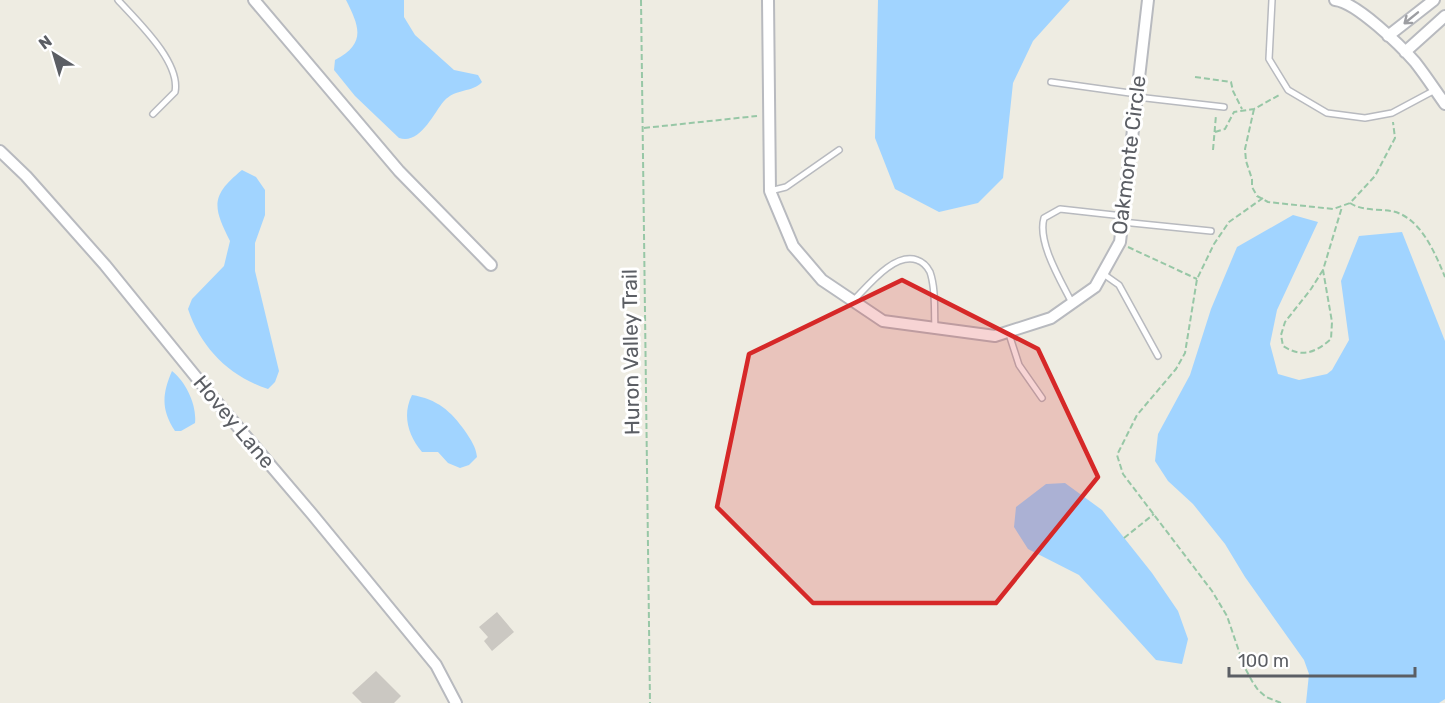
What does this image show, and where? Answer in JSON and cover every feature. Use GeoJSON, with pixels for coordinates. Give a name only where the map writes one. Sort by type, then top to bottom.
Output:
{"type":"FeatureCollection","features":[{"type":"Feature","properties":{"kind":"street"},"geometry":{"type":"LineString","coordinates":[[254,0],[399,171],[491,265]]}},
{"type":"Feature","properties":{"kind":"street","name":"Oakmonte Circle"},"geometry":{"type":"LineString","coordinates":[[768,0],[770,191],[793,246],[822,280],[883,321],[995,336],[1051,318],[1095,287],[1119,243],[1148,0]]}},
{"type":"Feature","properties":{"kind":"street"},"geometry":{"type":"LineString","coordinates":[[1335,0],[1341,1],[1366,16],[1405,52],[1445,104]]}},
{"type":"Feature","properties":{"kind":"street"},"geometry":{"type":"LineString","coordinates":[[1388,36],[1434,0]]}},
{"type":"Feature","properties":{"kind":"street"},"geometry":{"type":"LineString","coordinates":[[1405,52],[1445,16]]}},
{"type":"Feature","properties":{"kind":"street","name":"Hovey Lane"},"geometry":{"type":"LineString","coordinates":[[0,151],[27,176],[105,265],[209,393],[312,514],[436,665],[456,703]]}},
{"type":"Feature","properties":{"kind":"lane"},"geometry":{"type":"LineString","coordinates":[[118,0],[157,46],[170,64],[175,76],[175,92],[153,114]]}},
{"type":"Feature","properties":{"kind":"lane"},"geometry":{"type":"LineString","coordinates":[[1272,0],[1269,59],[1288,89],[1328,113],[1365,118],[1392,113],[1435,90]]}},
{"type":"Feature","properties":{"kind":"lane"},"geometry":{"type":"LineString","coordinates":[[1051,82],[1220,107]]}},
{"type":"Feature","properties":{"kind":"lane"},"geometry":{"type":"LineString","coordinates":[[770,191],[786,188],[839,150]]}},
{"type":"Feature","properties":{"kind":"lane"},"geometry":{"type":"LineString","coordinates":[[1072,303],[1054,269],[1043,232],[1044,218],[1059,209],[1211,231]]}},
{"type":"Feature","properties":{"kind":"lane"},"geometry":{"type":"LineString","coordinates":[[853,301],[888,267],[903,259],[914,259],[922,262],[930,271],[935,328]]}},
{"type":"Feature","properties":{"kind":"lane"},"geometry":{"type":"LineString","coordinates":[[1102,273],[1119,285],[1158,356]]}},
{"type":"Feature","properties":{"kind":"lane"},"geometry":{"type":"LineString","coordinates":[[1008,331],[1019,364],[1042,398]]}},
{"type":"Feature","properties":{"kind":"path","name":"Huron Valley Trail"},"geometry":{"type":"LineString","coordinates":[[641,0],[650,703]]}},
{"type":"Feature","properties":{"kind":"path"},"geometry":{"type":"LineString","coordinates":[[1195,77],[1231,82],[1243,110]]}},
{"type":"Feature","properties":{"kind":"path"},"geometry":{"type":"LineString","coordinates":[[1215,132],[1225,129],[1231,115],[1243,110],[1254,109],[1288,89]]}},
{"type":"Feature","properties":{"kind":"path"},"geometry":{"type":"LineString","coordinates":[[1214,150],[1220,107]]}},
{"type":"Feature","properties":{"kind":"path"},"geometry":{"type":"LineString","coordinates":[[1254,109],[1245,150],[1252,187],[1257,196],[1269,201],[1333,209],[1350,203],[1375,176],[1395,138],[1392,113]]}},
{"type":"Feature","properties":{"kind":"path"},"geometry":{"type":"LineString","coordinates":[[644,128],[769,115]]}},
{"type":"Feature","properties":{"kind":"path"},"geometry":{"type":"LineString","coordinates":[[1263,198],[1229,222],[1214,244],[1197,279],[1185,354],[1176,369],[1137,415],[1117,456],[1123,474],[1212,591],[1227,616],[1250,678],[1266,697],[1281,703]]}},
{"type":"Feature","properties":{"kind":"path"},"geometry":{"type":"LineString","coordinates":[[1350,203],[1357,207],[1394,212],[1409,218],[1422,234],[1445,277]]}},
{"type":"Feature","properties":{"kind":"path"},"geometry":{"type":"LineString","coordinates":[[1323,270],[1332,322],[1330,339],[1321,348],[1310,353],[1294,353],[1283,346],[1281,335],[1285,322],[1323,270],[1342,207]]}},
{"type":"Feature","properties":{"kind":"path"},"geometry":{"type":"LineString","coordinates":[[1119,243],[1197,279]]}},
{"type":"Feature","properties":{"kind":"path"},"geometry":{"type":"LineString","coordinates":[[1124,537],[1154,514]]}},
{"type":"Feature","properties":{"kind":"highlighted area"},"geometry":{"type":"Polygon","coordinates":[[[902,280],[1038,349],[1098,477],[996,603],[813,603],[717,507],[749,354],[902,280]]]}},
{"type":"Feature","properties":{"kind":"water"},"geometry":{"type":"Polygon","coordinates":[[[346,0],[404,0],[404,17],[415,35],[454,70],[478,75],[482,82],[444,101],[420,133],[407,139],[399,138],[355,96],[334,70],[335,60],[345,54],[356,40],[357,26],[346,0]]]}},
{"type":"Feature","properties":{"kind":"water"},"geometry":{"type":"Polygon","coordinates":[[[878,0],[1070,0],[1033,41],[1013,83],[1003,178],[978,203],[939,212],[895,189],[875,138],[878,0]]]}},
{"type":"Feature","properties":{"kind":"water"},"geometry":{"type":"Polygon","coordinates":[[[242,170],[256,177],[265,190],[265,215],[255,243],[255,271],[279,371],[275,382],[268,389],[241,376],[218,359],[201,336],[188,309],[192,299],[224,266],[230,241],[220,219],[218,202],[224,187],[242,170]]]}},
{"type":"Feature","properties":{"kind":"water"},"geometry":{"type":"Polygon","coordinates":[[[1293,215],[1318,222],[1277,310],[1270,344],[1278,374],[1299,380],[1327,374],[1332,370],[1349,340],[1341,281],[1359,236],[1402,232],[1445,341],[1445,699],[1439,703],[1306,703],[1309,674],[1304,660],[1245,577],[1225,544],[1193,504],[1168,481],[1155,461],[1158,434],[1190,375],[1211,309],[1237,247],[1293,215]]]}},
{"type":"Feature","properties":{"kind":"water"},"geometry":{"type":"Polygon","coordinates":[[[172,371],[186,388],[194,409],[195,423],[181,431],[175,431],[165,409],[166,387],[172,371]]]}},
{"type":"Feature","properties":{"kind":"water"},"geometry":{"type":"Polygon","coordinates":[[[412,395],[443,407],[460,424],[471,441],[477,457],[469,465],[460,468],[448,463],[438,452],[422,452],[413,439],[408,425],[407,410],[412,395]]]}},
{"type":"Feature","properties":{"kind":"water"},"geometry":{"type":"Polygon","coordinates":[[[1065,483],[1102,510],[1152,573],[1178,611],[1188,639],[1182,664],[1156,660],[1079,575],[1028,549],[1014,527],[1016,507],[1046,484],[1065,483]]]}},
{"type":"Feature","properties":{"kind":"building"},"geometry":{"type":"Polygon","coordinates":[[[497,612],[514,632],[492,651],[484,641],[488,637],[479,627],[497,612]]]}},
{"type":"Feature","properties":{"kind":"building"},"geometry":{"type":"Polygon","coordinates":[[[376,671],[401,696],[394,703],[362,703],[352,693],[376,671]]]}}]}
